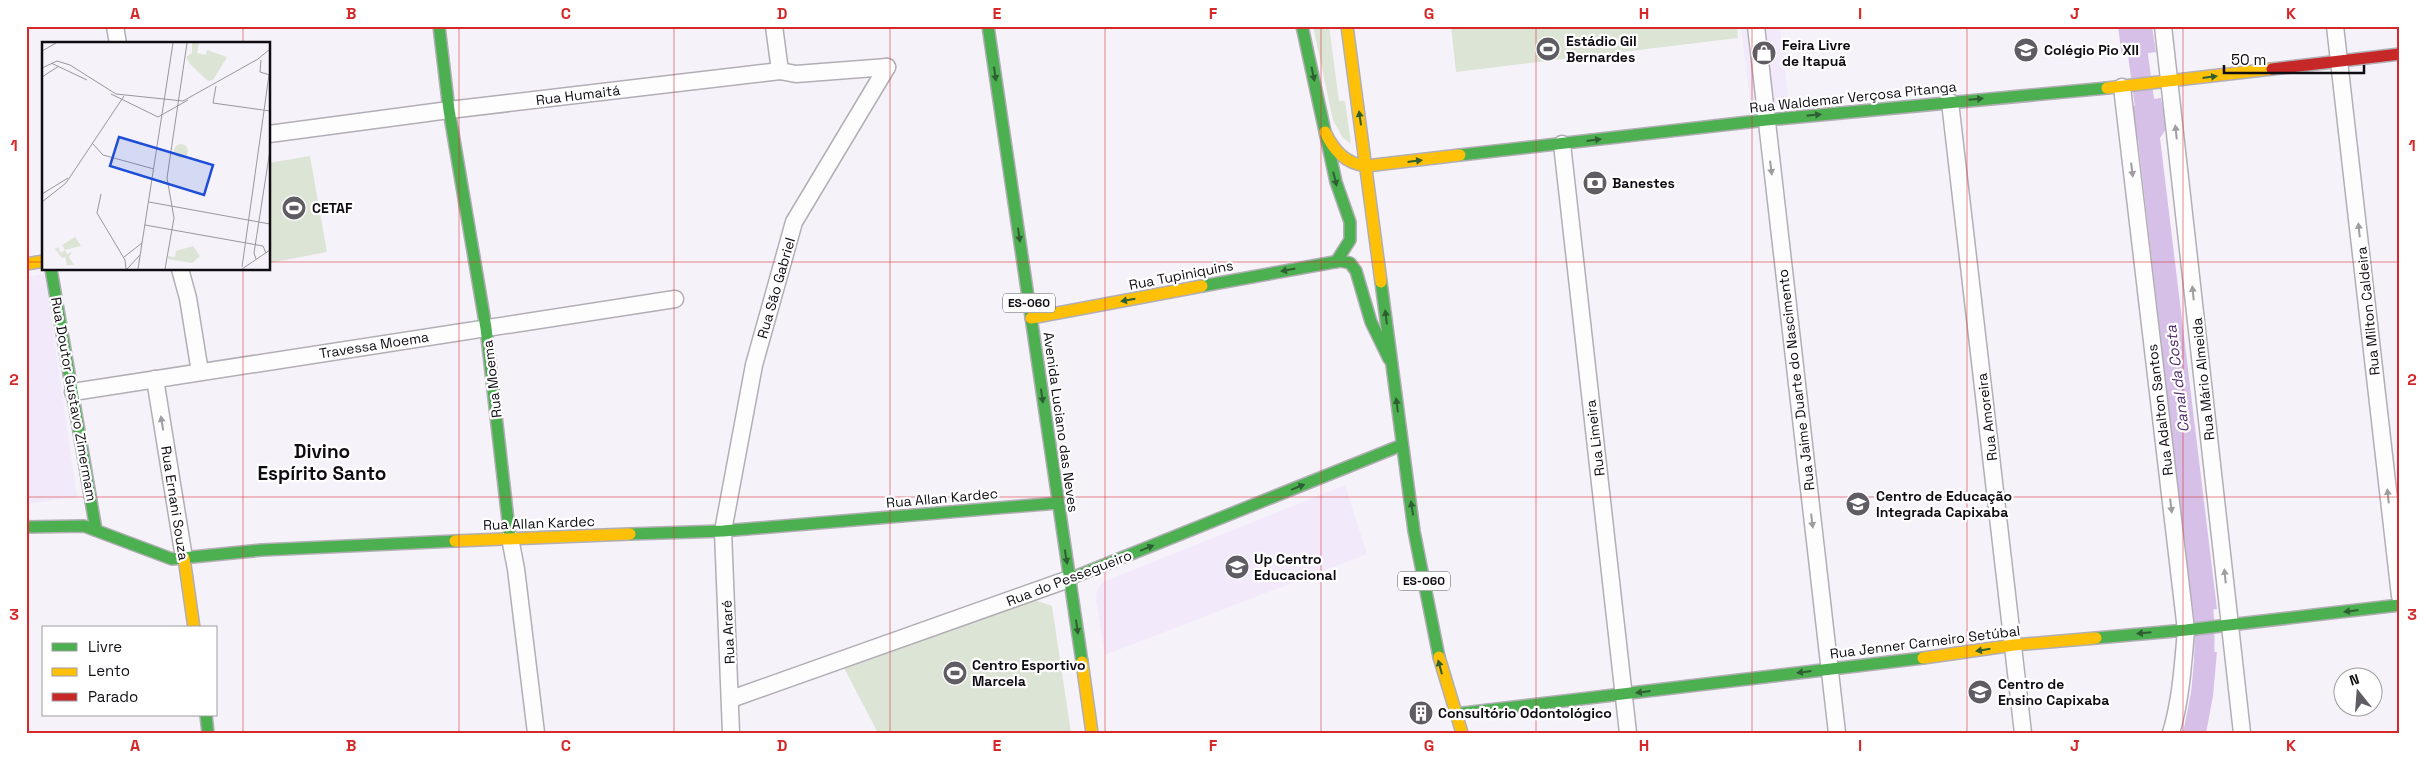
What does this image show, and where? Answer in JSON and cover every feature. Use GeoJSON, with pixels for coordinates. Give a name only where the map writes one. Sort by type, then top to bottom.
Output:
{"type":"FeatureCollection","features":[{"type":"Feature","properties":{"kind":"street"},"geometry":{"type":"LineString","coordinates":[[115,26],[118,42]]}},
{"type":"Feature","properties":{"kind":"street","name":"Rua Moema"},"geometry":{"type":"LineString","coordinates":[[439,26],[449,110],[486,328],[510,538],[526,644],[536,733]]}},
{"type":"Feature","properties":{"kind":"street"},"geometry":{"type":"LineString","coordinates":[[774,26],[780,71]]}},
{"type":"Feature","properties":{"kind":"street","name":"Avenida Luciano das Neves"},"geometry":{"type":"LineString","coordinates":[[988,26],[1092,733]]}},
{"type":"Feature","properties":{"kind":"street"},"geometry":{"type":"LineString","coordinates":[[1302,26],[1336,182],[1351,231],[1346,249],[1336,262],[1350,264],[1356,271],[1376,334],[1392,365]]}},
{"type":"Feature","properties":{"kind":"street","name":"ES-060"},"geometry":{"type":"LineString","coordinates":[[1347,26],[1402,445],[1434,640],[1446,691],[1462,733]]}},
{"type":"Feature","properties":{"kind":"street","name":"Rua Jaime Duarte do Nascimento"},"geometry":{"type":"LineString","coordinates":[[1756,26],[1837,733]]}},
{"type":"Feature","properties":{"kind":"street","name":"Rua Mário Almeida"},"geometry":{"type":"LineString","coordinates":[[2163,26],[2166,82],[2225,625],[2242,733]]}},
{"type":"Feature","properties":{"kind":"street","name":"Rua Milton Caldeira"},"geometry":{"type":"LineString","coordinates":[[2335,26],[2400,596]]}},
{"type":"Feature","properties":{"kind":"street","name":"Rua Waldemar Verçosa Pitanga"},"geometry":{"type":"LineString","coordinates":[[1325,132],[1333,150],[1340,157],[1357,165],[1366,166],[1766,120],[2126,87],[2400,54]]}},
{"type":"Feature","properties":{"kind":"street","name":"Rua Humaitá"},"geometry":{"type":"LineString","coordinates":[[270,134],[449,110],[780,71],[796,74],[887,67]]}},
{"type":"Feature","properties":{"kind":"street","name":"Rua São Gabriel"},"geometry":{"type":"LineString","coordinates":[[723,531],[754,365],[794,222],[887,67]]}},
{"type":"Feature","properties":{"kind":"street","name":"Rua Adalton Santos"},"geometry":{"type":"LineString","coordinates":[[2126,87],[2189,629],[2183,673],[2171,733]]}},
{"type":"Feature","properties":{"kind":"street","name":"Rua Amoreira"},"geometry":{"type":"LineString","coordinates":[[1950,102],[2023,733]]}},
{"type":"Feature","properties":{"kind":"street","name":"Rua Limeira"},"geometry":{"type":"LineString","coordinates":[[1562,144],[1628,733]]}},
{"type":"Feature","properties":{"kind":"street"},"geometry":{"type":"LineString","coordinates":[[26,264],[42,261]]}},
{"type":"Feature","properties":{"kind":"street","name":"Rua Tupiniquins"},"geometry":{"type":"LineString","coordinates":[[1031,318],[1336,262]]}},
{"type":"Feature","properties":{"kind":"street","name":"Rua Doutor Gustavo Zimermam"},"geometry":{"type":"LineString","coordinates":[[51,270],[96,530]]}},
{"type":"Feature","properties":{"kind":"street"},"geometry":{"type":"LineString","coordinates":[[180,270],[188,298],[200,372]]}},
{"type":"Feature","properties":{"kind":"street","name":"Travessa Moema"},"geometry":{"type":"LineString","coordinates":[[73,392],[675,299]]}},
{"type":"Feature","properties":{"kind":"street","name":"Rua Ernani Souza"},"geometry":{"type":"LineString","coordinates":[[156,379],[194,626]]}},
{"type":"Feature","properties":{"kind":"street","name":"Rua do Pessegueiro"},"geometry":{"type":"LineString","coordinates":[[731,699],[1069,579],[1402,445]]}},
{"type":"Feature","properties":{"kind":"street","name":"Rua Allan Kardec"},"geometry":{"type":"LineString","coordinates":[[26,528],[70,524],[96,530],[172,559],[262,550],[510,538],[723,531],[1058,503]]}},
{"type":"Feature","properties":{"kind":"street","name":"Rua Araré"},"geometry":{"type":"LineString","coordinates":[[723,531],[731,733]]}},
{"type":"Feature","properties":{"kind":"street","name":"Rua Jenner Carneiro Setúbal"},"geometry":{"type":"LineString","coordinates":[[1455,714],[1830,668],[1879,664],[2014,646],[2189,629],[2400,605]]}},
{"type":"Feature","properties":{"kind":"street"},"geometry":{"type":"LineString","coordinates":[[206,716],[208,733]]}},
{"type":"Feature","properties":{"kind":"shaded area","name":"Feira Livre de Itapuã"},"geometry":{"type":"Polygon","coordinates":[[[1741,26],[1780,26],[1789,104],[1751,109],[1741,26]]]}},
{"type":"Feature","properties":{"kind":"shaded area"},"geometry":{"type":"Polygon","coordinates":[[[45,274],[77,497],[26,504],[26,277],[45,274]]]}},
{"type":"Feature","properties":{"kind":"shaded area","name":"Up Centro Educacional"},"geometry":{"type":"Polygon","coordinates":[[[1345,485],[1367,554],[1105,655],[1096,600],[1097,589],[1103,582],[1345,485]]]}},
{"type":"Feature","properties":{"kind":"green space"},"geometry":{"type":"Polygon","coordinates":[[[1313,26],[1329,26],[1339,101],[1345,101],[1351,144],[1343,138],[1333,120],[1313,26]]]}},
{"type":"Feature","properties":{"kind":"green space","name":"Estádio Gil Bernardes"},"geometry":{"type":"Polygon","coordinates":[[[1451,26],[1737,26],[1738,38],[1456,72],[1451,26]]]}},
{"type":"Feature","properties":{"kind":"green space","name":"CETAF"},"geometry":{"type":"Polygon","coordinates":[[[310,156],[327,252],[270,263],[270,163],[310,156]]]}},
{"type":"Feature","properties":{"kind":"green space","name":"Centro Esportivo Marcela"},"geometry":{"type":"Polygon","coordinates":[[[1035,600],[1052,606],[1071,733],[878,733],[843,666],[1035,600]]]}},
{"type":"Feature","properties":{"kind":"water"},"geometry":{"type":"Polygon","coordinates":[[[2118,26],[2152,26],[2156,52],[2122,57],[2118,26]]]}},
{"type":"Feature","properties":{"kind":"water"},"geometry":{"type":"Polygon","coordinates":[[[2161,98],[2166,129],[2160,138],[2217,609],[2192,612],[2138,139],[2135,139],[2132,109],[2138,101],[2161,98]]]}},
{"type":"Feature","properties":{"kind":"water"},"geometry":{"type":"Polygon","coordinates":[[[2195,651],[2217,652],[2213,696],[2206,733],[2183,733],[2191,693],[2195,651]]]}},
{"type":"Feature","properties":{"kind":"waterway","name":"Canal da Costa"},"geometry":{"type":"LineString","coordinates":[[2134,26],[2148,128]]}},
{"type":"Feature","properties":{"kind":"waterway","name":"Canal da Costa"},"geometry":{"type":"LineString","coordinates":[[2195,733],[2203,677],[2205,639],[2201,583]]}},
{"type":"Feature","properties":{"kind":"traffic: fast"},"geometry":{"type":"LineString","coordinates":[[439,26],[449,110],[486,328],[510,538]]}},
{"type":"Feature","properties":{"kind":"traffic: fast"},"geometry":{"type":"LineString","coordinates":[[988,26],[1082,662]]}},
{"type":"Feature","properties":{"kind":"traffic: fast"},"geometry":{"type":"LineString","coordinates":[[1302,26],[1336,182],[1350,222],[1350,240],[1336,262]]}},
{"type":"Feature","properties":{"kind":"traffic: fast"},"geometry":{"type":"LineString","coordinates":[[1460,155],[1766,120],[2107,88]]}},
{"type":"Feature","properties":{"kind":"traffic: fast"},"geometry":{"type":"LineString","coordinates":[[1202,286],[1340,261],[1350,263],[1356,271],[1371,322],[1389,359]]}},
{"type":"Feature","properties":{"kind":"traffic: fast"},"geometry":{"type":"LineString","coordinates":[[51,270],[96,530]]}},
{"type":"Feature","properties":{"kind":"traffic: fast"},"geometry":{"type":"LineString","coordinates":[[1381,282],[1414,531],[1439,657]]}},
{"type":"Feature","properties":{"kind":"traffic: fast"},"geometry":{"type":"LineString","coordinates":[[1069,579],[1402,445]]}},
{"type":"Feature","properties":{"kind":"traffic: fast"},"geometry":{"type":"LineString","coordinates":[[630,534],[723,531],[1058,503]]}},
{"type":"Feature","properties":{"kind":"traffic: fast"},"geometry":{"type":"LineString","coordinates":[[26,527],[84,526],[172,559],[262,550],[455,541]]}},
{"type":"Feature","properties":{"kind":"traffic: fast"},"geometry":{"type":"LineString","coordinates":[[2096,638],[2186,630],[2400,605]]}},
{"type":"Feature","properties":{"kind":"traffic: fast"},"geometry":{"type":"LineString","coordinates":[[1455,714],[1923,658]]}},
{"type":"Feature","properties":{"kind":"traffic: fast"},"geometry":{"type":"LineString","coordinates":[[206,716],[208,733]]}},
{"type":"Feature","properties":{"kind":"traffic: slow"},"geometry":{"type":"LineString","coordinates":[[1347,26],[1381,282]]}},
{"type":"Feature","properties":{"kind":"traffic: slow"},"geometry":{"type":"LineString","coordinates":[[2107,88],[2272,69]]}},
{"type":"Feature","properties":{"kind":"traffic: slow"},"geometry":{"type":"LineString","coordinates":[[1325,132],[1332,145],[1341,155],[1352,162],[1366,166],[1460,155]]}},
{"type":"Feature","properties":{"kind":"traffic: slow"},"geometry":{"type":"LineString","coordinates":[[26,264],[42,261]]}},
{"type":"Feature","properties":{"kind":"traffic: slow"},"geometry":{"type":"LineString","coordinates":[[1031,318],[1202,286]]}},
{"type":"Feature","properties":{"kind":"traffic: slow"},"geometry":{"type":"LineString","coordinates":[[455,541],[630,534]]}},
{"type":"Feature","properties":{"kind":"traffic: slow"},"geometry":{"type":"LineString","coordinates":[[184,558],[194,626]]}},
{"type":"Feature","properties":{"kind":"traffic: slow"},"geometry":{"type":"LineString","coordinates":[[1923,658],[2014,645],[2096,638]]}},
{"type":"Feature","properties":{"kind":"traffic: slow"},"geometry":{"type":"LineString","coordinates":[[1439,657],[1462,733]]}},
{"type":"Feature","properties":{"kind":"traffic: slow"},"geometry":{"type":"LineString","coordinates":[[1082,662],[1092,733]]}},
{"type":"Feature","properties":{"kind":"traffic: jam"},"geometry":{"type":"LineString","coordinates":[[2272,69],[2400,54]]}},
{"type":"Feature","properties":{"kind":"place","name":"Estádio Gil Bernardes"},"geometry":{"type":"Point","coordinates":[1548,49]}},
{"type":"Feature","properties":{"kind":"place","name":"Colégio Pio XII"},"geometry":{"type":"Point","coordinates":[2026,50]}},
{"type":"Feature","properties":{"kind":"place","name":"Feira Livre de Itapuã"},"geometry":{"type":"Point","coordinates":[1764,53]}},
{"type":"Feature","properties":{"kind":"place","name":"Banestes"},"geometry":{"type":"Point","coordinates":[1595,183]}},
{"type":"Feature","properties":{"kind":"place","name":"CETAF"},"geometry":{"type":"Point","coordinates":[294,208]}},
{"type":"Feature","properties":{"kind":"place","name":"Centro de Educação Integrada Capixaba"},"geometry":{"type":"Point","coordinates":[1858,504]}},
{"type":"Feature","properties":{"kind":"place","name":"Up Centro Educacional"},"geometry":{"type":"Point","coordinates":[1237,567]}},
{"type":"Feature","properties":{"kind":"place","name":"Centro Esportivo Marcela"},"geometry":{"type":"Point","coordinates":[955,673]}},
{"type":"Feature","properties":{"kind":"place","name":"Centro de Ensino Capixaba"},"geometry":{"type":"Point","coordinates":[1980,692]}},
{"type":"Feature","properties":{"kind":"place","name":"Consultório Odontológico"},"geometry":{"type":"Point","coordinates":[1421,713]}},
{"type":"Feature","properties":{"kind":"district","name":"Divino Espírito Santo"},"geometry":{"type":"Point","coordinates":[322,462]}}]}
